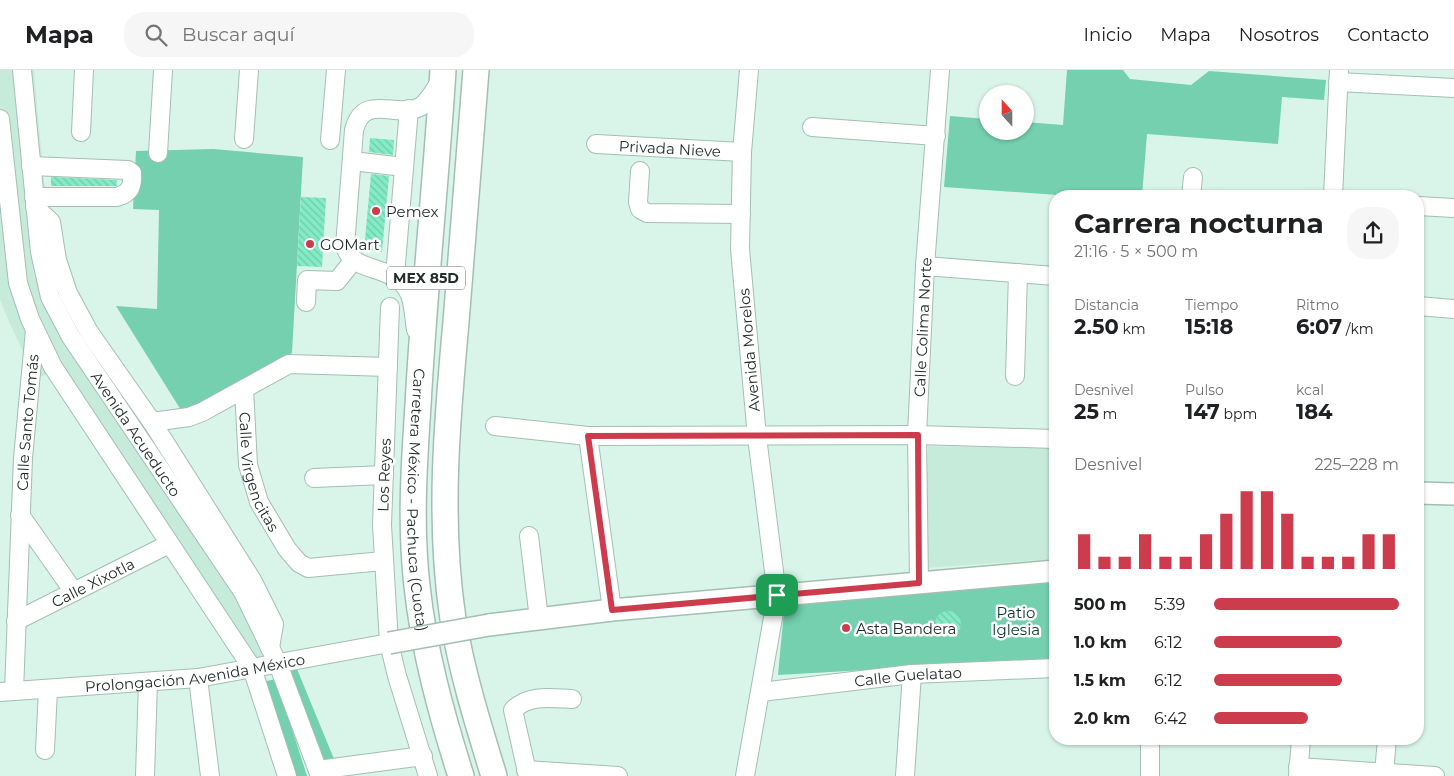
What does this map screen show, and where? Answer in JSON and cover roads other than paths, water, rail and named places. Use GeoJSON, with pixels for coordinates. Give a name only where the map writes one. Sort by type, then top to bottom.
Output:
{"type":"FeatureCollection","features":[{"type":"Feature","properties":{"kind":"highway","name":"Carretera México - Pachuca (Cuota)"},"geometry":{"type":"LineString","coordinates":[[476,70],[450,393],[445,485],[446,544],[453,618],[460,654],[473,709],[494,776]]}},
{"type":"Feature","properties":{"kind":"highway","name":"Carretera México - Pachuca (Cuota)"},"geometry":{"type":"LineString","coordinates":[[443,75],[420,356],[413,485],[416,584],[431,675],[461,776]]}},
{"type":"Feature","properties":{"kind":"main road"},"geometry":{"type":"LineString","coordinates":[[1424,493],[1454,494]]}},
{"type":"Feature","properties":{"kind":"main road"},"geometry":{"type":"LineString","coordinates":[[389,643],[489,624],[612,610],[1049,572]]}},
{"type":"Feature","properties":{"kind":"street","name":"Avenida Acueducto"},"geometry":{"type":"LineString","coordinates":[[22,70],[40,252],[50,297],[71,338],[242,592],[274,656],[319,773]]}},
{"type":"Feature","properties":{"kind":"street"},"geometry":{"type":"LineString","coordinates":[[81,132],[84,70]]}},
{"type":"Feature","properties":{"kind":"street"},"geometry":{"type":"LineString","coordinates":[[158,153],[163,70]]}},
{"type":"Feature","properties":{"kind":"street"},"geometry":{"type":"LineString","coordinates":[[244,139],[249,70]]}},
{"type":"Feature","properties":{"kind":"street"},"geometry":{"type":"LineString","coordinates":[[330,140],[336,70]]}},
{"type":"Feature","properties":{"kind":"street","name":"Avenida Morelos"},"geometry":{"type":"LineString","coordinates":[[745,776],[777,595],[757,437],[740,249],[742,152],[749,70]]}},
{"type":"Feature","properties":{"kind":"street","name":"Calle Colima Norte"},"geometry":{"type":"LineString","coordinates":[[919,583],[918,435],[925,266],[940,70]]}},
{"type":"Feature","properties":{"kind":"street"},"geometry":{"type":"LineString","coordinates":[[420,356],[410,295],[395,275],[353,261],[345,246],[354,130],[357,119],[362,112],[371,109],[409,109],[420,107],[443,75]]}},
{"type":"Feature","properties":{"kind":"street"},"geometry":{"type":"LineString","coordinates":[[1334,190],[1339,76],[1454,84]]}},
{"type":"Feature","properties":{"kind":"street"},"geometry":{"type":"LineString","coordinates":[[395,275],[409,109]]}},
{"type":"Feature","properties":{"kind":"street"},"geometry":{"type":"LineString","coordinates":[[0,119],[4,198],[18,283],[35,330],[53,367],[252,668],[287,776]]}},
{"type":"Feature","properties":{"kind":"street"},"geometry":{"type":"LineString","coordinates":[[812,127],[936,136]]}},
{"type":"Feature","properties":{"kind":"street","name":"Privada Nieve"},"geometry":{"type":"LineString","coordinates":[[596,144],[742,152]]}},
{"type":"Feature","properties":{"kind":"street"},"geometry":{"type":"LineString","coordinates":[[352,161],[404,167]]}},
{"type":"Feature","properties":{"kind":"street"},"geometry":{"type":"LineString","coordinates":[[31,166],[128,170],[132,173],[133,181],[132,188],[126,194],[116,197],[35,202]]}},
{"type":"Feature","properties":{"kind":"street"},"geometry":{"type":"LineString","coordinates":[[640,171],[638,202],[640,209],[647,213],[741,214]]}},
{"type":"Feature","properties":{"kind":"street"},"geometry":{"type":"LineString","coordinates":[[1192,190],[1193,177]]}},
{"type":"Feature","properties":{"kind":"street"},"geometry":{"type":"LineString","coordinates":[[35,202],[51,222],[57,260],[72,301],[90,332],[152,422],[252,580],[274,624],[274,656]]}},
{"type":"Feature","properties":{"kind":"street"},"geometry":{"type":"LineString","coordinates":[[1424,206],[1454,208]]}},
{"type":"Feature","properties":{"kind":"street"},"geometry":{"type":"LineString","coordinates":[[306,302],[307,280],[338,282],[353,261]]}},
{"type":"Feature","properties":{"kind":"street"},"geometry":{"type":"LineString","coordinates":[[925,266],[1049,276]]}},
{"type":"Feature","properties":{"kind":"street"},"geometry":{"type":"LineString","coordinates":[[1015,376],[1018,273]]}},
{"type":"Feature","properties":{"kind":"street"},"geometry":{"type":"LineString","coordinates":[[1424,306],[1454,309]]}},
{"type":"Feature","properties":{"kind":"street","name":"Los Reyes"},"geometry":{"type":"LineString","coordinates":[[390,307],[382,561],[389,643],[397,676],[428,776]]}},
{"type":"Feature","properties":{"kind":"street","name":"Calle Santo Tomás"},"geometry":{"type":"LineString","coordinates":[[7,692],[16,621],[20,514],[35,330]]}},
{"type":"Feature","properties":{"kind":"street"},"geometry":{"type":"LineString","coordinates":[[152,422],[189,417],[290,364],[388,367]]}},
{"type":"Feature","properties":{"kind":"street","name":"Calle Virgencitas"},"geometry":{"type":"LineString","coordinates":[[244,389],[248,465],[259,502],[287,549],[299,563],[308,568],[382,561]]}},
{"type":"Feature","properties":{"kind":"street"},"geometry":{"type":"LineString","coordinates":[[496,426],[588,436],[757,437],[918,435],[1049,439]]}},
{"type":"Feature","properties":{"kind":"street"},"geometry":{"type":"LineString","coordinates":[[588,436],[612,610]]}},
{"type":"Feature","properties":{"kind":"street"},"geometry":{"type":"LineString","coordinates":[[314,478],[384,476]]}},
{"type":"Feature","properties":{"kind":"street"},"geometry":{"type":"LineString","coordinates":[[20,514],[74,592]]}},
{"type":"Feature","properties":{"kind":"street"},"geometry":{"type":"LineString","coordinates":[[530,536],[539,619]]}},
{"type":"Feature","properties":{"kind":"street","name":"Calle Xixotla"},"geometry":{"type":"LineString","coordinates":[[16,621],[170,544]]}},
{"type":"Feature","properties":{"kind":"street","name":"Prolongación Avenida México"},"geometry":{"type":"LineString","coordinates":[[7,692],[198,678],[252,668],[274,656],[389,643]]}},
{"type":"Feature","properties":{"kind":"street","name":"Calle Guelatao"},"geometry":{"type":"LineString","coordinates":[[761,692],[912,674],[1049,668]]}},
{"type":"Feature","properties":{"kind":"street"},"geometry":{"type":"LineString","coordinates":[[905,776],[912,674]]}},
{"type":"Feature","properties":{"kind":"street"},"geometry":{"type":"LineString","coordinates":[[198,678],[210,776]]}},
{"type":"Feature","properties":{"kind":"street"},"geometry":{"type":"LineString","coordinates":[[145,776],[148,682]]}},
{"type":"Feature","properties":{"kind":"street"},"geometry":{"type":"LineString","coordinates":[[45,750],[48,690]]}},
{"type":"Feature","properties":{"kind":"street"},"geometry":{"type":"LineString","coordinates":[[572,699],[540,698],[520,703],[513,710],[527,773],[618,776]]}},
{"type":"Feature","properties":{"kind":"street"},"geometry":{"type":"LineString","coordinates":[[1150,745],[1150,776]]}},
{"type":"Feature","properties":{"kind":"street"},"geometry":{"type":"LineString","coordinates":[[1300,745],[1298,771],[1435,776]]}},
{"type":"Feature","properties":{"kind":"street"},"geometry":{"type":"LineString","coordinates":[[1384,773],[1386,745]]}},
{"type":"Feature","properties":{"kind":"street"},"geometry":{"type":"LineString","coordinates":[[319,773],[423,756]]}},
{"type":"Feature","properties":{"kind":"place","name":"Pemex"},"geometry":{"type":"Point","coordinates":[376,211]}},
{"type":"Feature","properties":{"kind":"place","name":"GOMart"},"geometry":{"type":"Point","coordinates":[310,244]}},
{"type":"Feature","properties":{"kind":"place","name":"Asta Bandera"},"geometry":{"type":"Point","coordinates":[846,628]}},
{"type":"Feature","properties":{"kind":"park label","name":"Patio Iglesia"},"geometry":{"type":"Point","coordinates":[1016,620]}}]}
